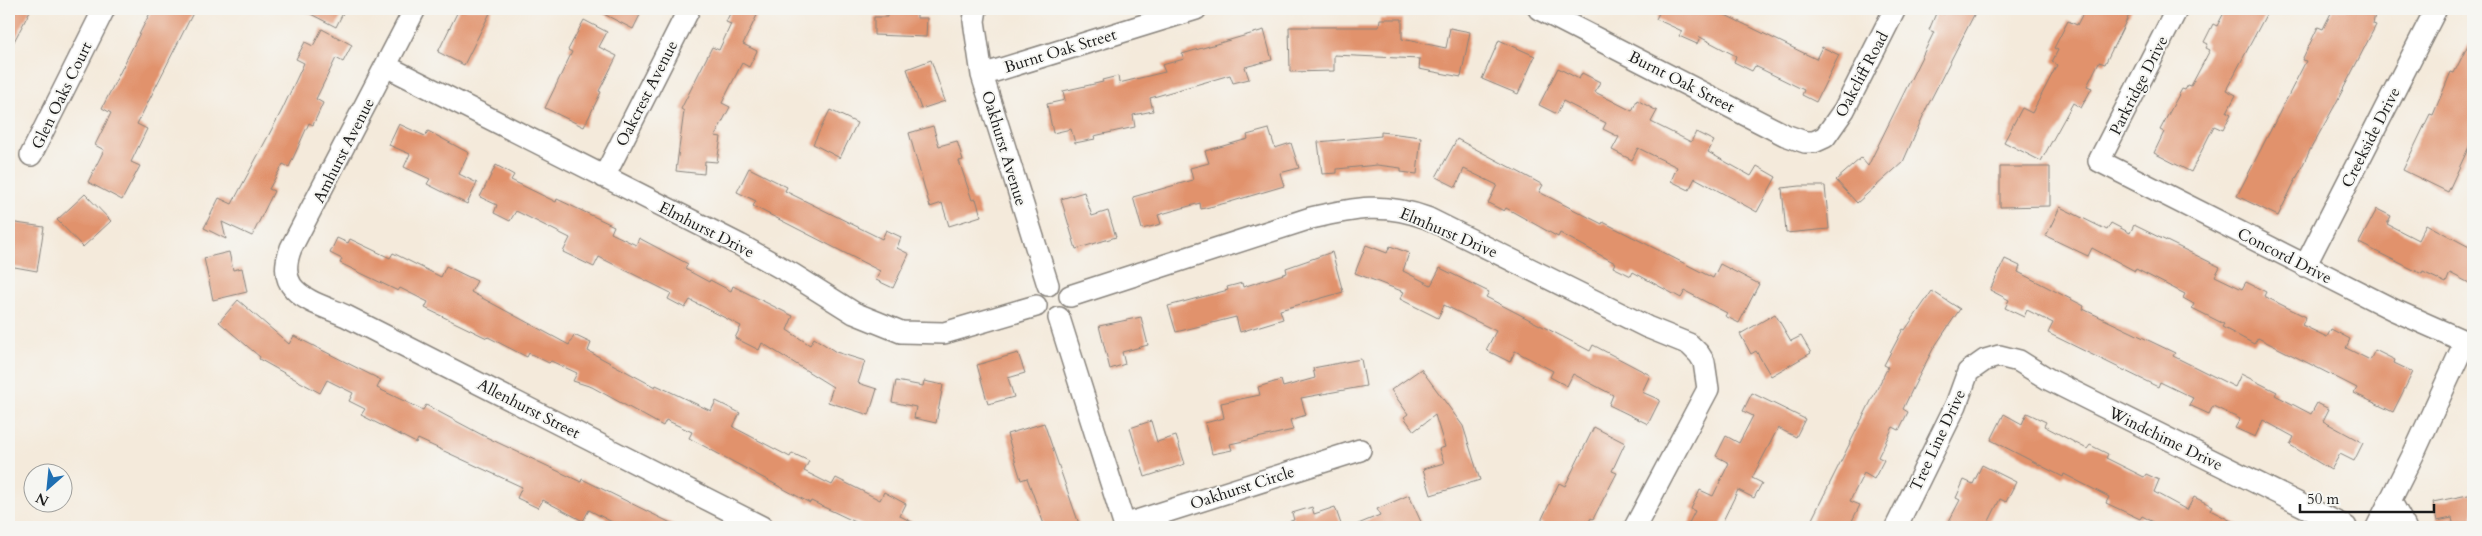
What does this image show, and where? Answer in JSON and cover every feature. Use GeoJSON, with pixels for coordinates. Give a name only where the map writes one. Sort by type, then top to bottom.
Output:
{"type":"FeatureCollection","features":[{"type":"Feature","properties":{"kind":"street","name":"Glen Oaks Court"},"geometry":{"type":"LineString","coordinates":[[31,155],[104,9]]}},
{"type":"Feature","properties":{"kind":"street","name":"Amhurst Avenue"},"geometry":{"type":"LineString","coordinates":[[295,290],[288,280],[285,271],[288,255],[415,9]]}},
{"type":"Feature","properties":{"kind":"street","name":"Oakcrest Avenue"},"geometry":{"type":"LineString","coordinates":[[604,177],[689,9]]}},
{"type":"Feature","properties":{"kind":"street","name":"Oakhurst Avenue"},"geometry":{"type":"LineString","coordinates":[[976,9],[974,21],[982,75],[1048,285]]}},
{"type":"Feature","properties":{"kind":"street","name":"Burnt Oak Street"},"geometry":{"type":"LineString","coordinates":[[982,75],[1196,9]]}},
{"type":"Feature","properties":{"kind":"street","name":"Burnt Oak Street"},"geometry":{"type":"LineString","coordinates":[[1539,9],[1784,135],[1805,142],[1814,142],[1825,137]]}},
{"type":"Feature","properties":{"kind":"street","name":"Oakcliff Road"},"geometry":{"type":"LineString","coordinates":[[1825,137],[1844,110],[1895,9]]}},
{"type":"Feature","properties":{"kind":"street","name":"Parkridge Drive"},"geometry":{"type":"LineString","coordinates":[[2099,160],[2177,9]]}},
{"type":"Feature","properties":{"kind":"street","name":"Creekside Drive"},"geometry":{"type":"LineString","coordinates":[[2305,266],[2436,9]]}},
{"type":"Feature","properties":{"kind":"street","name":"Elmhurst Drive"},"geometry":{"type":"LineString","coordinates":[[386,66],[754,252],[854,313],[886,328],[901,332],[944,333],[1036,306]]}},
{"type":"Feature","properties":{"kind":"street","name":"Concord Drive"},"geometry":{"type":"LineString","coordinates":[[2099,160],[2305,266],[2469,344]]}},
{"type":"Feature","properties":{"kind":"street","name":"Elmhurst Drive"},"geometry":{"type":"LineString","coordinates":[[1070,296],[1311,218],[1349,209],[1395,208],[1427,218],[1648,327],[1681,341],[1699,354],[1704,362],[1708,389],[1635,527]]}},
{"type":"Feature","properties":{"kind":"street"},"geometry":{"type":"LineString","coordinates":[[1048,285],[1061,286],[1070,296],[1069,310],[1059,318],[1045,317],[1036,306],[1037,293],[1048,285]]}},
{"type":"Feature","properties":{"kind":"street","name":"Allenhurst Street"},"geometry":{"type":"LineString","coordinates":[[295,290],[302,297],[355,320],[762,527]]}},
{"type":"Feature","properties":{"kind":"street"},"geometry":{"type":"LineString","coordinates":[[1059,318],[1124,526]]}},
{"type":"Feature","properties":{"kind":"street"},"geometry":{"type":"LineString","coordinates":[[2377,527],[2469,344]]}},
{"type":"Feature","properties":{"kind":"street","name":"Windchime Drive"},"geometry":{"type":"LineString","coordinates":[[1985,360],[1999,356],[2018,361],[2064,387],[2346,527]]}},
{"type":"Feature","properties":{"kind":"street","name":"Tree Line Drive"},"geometry":{"type":"LineString","coordinates":[[1896,527],[1956,405],[1968,372],[1985,360]]}},
{"type":"Feature","properties":{"kind":"street","name":"Oakhurst Circle"},"geometry":{"type":"LineString","coordinates":[[1124,526],[1360,450]]}},
{"type":"Feature","properties":{"kind":"street"},"geometry":{"type":"LineString","coordinates":[[2390,500],[2405,527]]}},
{"type":"Feature","properties":{"kind":"building"},"geometry":{"type":"Polygon","coordinates":[[[9,9],[31,9],[9,51],[9,9]]]}},
{"type":"Feature","properties":{"kind":"building"},"geometry":{"type":"Polygon","coordinates":[[[152,9],[195,9],[137,124],[147,129],[131,162],[140,166],[122,200],[88,182],[104,150],[95,145],[111,113],[102,108],[152,9]]]}},
{"type":"Feature","properties":{"kind":"building"},"geometry":{"type":"Polygon","coordinates":[[[301,9],[345,9],[336,27],[301,9]]]}},
{"type":"Feature","properties":{"kind":"building"},"geometry":{"type":"Polygon","coordinates":[[[459,9],[492,9],[464,65],[438,52],[459,9]]]}},
{"type":"Feature","properties":{"kind":"building"},"geometry":{"type":"Polygon","coordinates":[[[594,9],[643,9],[633,29],[594,9]]]}},
{"type":"Feature","properties":{"kind":"building"},"geometry":{"type":"Polygon","coordinates":[[[732,9],[760,9],[743,44],[757,51],[749,67],[742,63],[722,103],[730,107],[715,136],[721,137],[717,162],[705,161],[704,174],[676,171],[684,111],[681,109],[712,47],[719,50],[731,24],[726,22],[732,9]]]}},
{"type":"Feature","properties":{"kind":"building"},"geometry":{"type":"Polygon","coordinates":[[[888,9],[917,9],[917,18],[927,18],[926,37],[874,35],[874,17],[887,17],[888,9]]]}},
{"type":"Feature","properties":{"kind":"building"},"geometry":{"type":"Polygon","coordinates":[[[1661,9],[1713,9],[1816,59],[1822,47],[1839,55],[1816,102],[1802,95],[1804,90],[1755,66],[1752,71],[1734,62],[1736,56],[1700,37],[1697,44],[1679,36],[1682,31],[1656,19],[1661,9]]]}},
{"type":"Feature","properties":{"kind":"building"},"geometry":{"type":"Polygon","coordinates":[[[1946,9],[1977,9],[1927,107],[1903,162],[1857,203],[1836,180],[1861,158],[1868,166],[1934,32],[1929,30],[1937,11],[1944,14],[1946,9]]]}},
{"type":"Feature","properties":{"kind":"building"},"geometry":{"type":"Polygon","coordinates":[[[2085,9],[2132,9],[2105,64],[2099,62],[2087,86],[2092,88],[2081,108],[2073,103],[2041,161],[2004,142],[2022,108],[2032,113],[2057,65],[2052,62],[2058,50],[2054,48],[2068,21],[2077,25],[2085,9]]]}},
{"type":"Feature","properties":{"kind":"building"},"geometry":{"type":"Polygon","coordinates":[[[2226,9],[2269,9],[2226,90],[2236,95],[2227,112],[2231,114],[2223,130],[2214,126],[2191,172],[2154,153],[2164,132],[2160,130],[2182,89],[2185,90],[2188,85],[2191,86],[2210,50],[2206,48],[2208,44],[2204,42],[2213,24],[2217,26],[2226,9]]]}},
{"type":"Feature","properties":{"kind":"building"},"geometry":{"type":"Polygon","coordinates":[[[2333,9],[2376,9],[2373,24],[2376,25],[2310,150],[2278,216],[2237,196],[2306,61],[2302,60],[2318,27],[2323,29],[2333,9]]]}},
{"type":"Feature","properties":{"kind":"building"},"geometry":{"type":"Polygon","coordinates":[[[1380,19],[1402,19],[1402,39],[1446,48],[1450,28],[1470,32],[1461,77],[1419,69],[1420,59],[1334,55],[1334,71],[1290,72],[1289,27],[1379,27],[1380,19]]]}},
{"type":"Feature","properties":{"kind":"building"},"geometry":{"type":"Polygon","coordinates":[[[584,20],[607,32],[599,47],[617,56],[599,91],[601,92],[584,127],[545,108],[572,52],[568,50],[584,20]]]}},
{"type":"Feature","properties":{"kind":"building"},"geometry":{"type":"Polygon","coordinates":[[[322,29],[352,45],[343,62],[336,58],[316,99],[323,103],[313,125],[309,123],[289,167],[283,164],[269,189],[274,191],[252,236],[222,222],[226,239],[204,228],[219,198],[232,204],[282,110],[304,63],[296,59],[305,42],[313,46],[322,29]]]}},
{"type":"Feature","properties":{"kind":"building"},"geometry":{"type":"Polygon","coordinates":[[[1264,30],[1272,60],[1245,67],[1249,79],[1233,83],[1230,75],[1150,98],[1153,111],[1133,115],[1135,127],[1094,136],[1095,139],[1075,143],[1071,129],[1053,133],[1047,104],[1065,100],[1063,91],[1103,82],[1102,80],[1118,76],[1119,83],[1165,72],[1162,65],[1184,59],[1182,54],[1264,30]]]}},
{"type":"Feature","properties":{"kind":"building"},"geometry":{"type":"Polygon","coordinates":[[[2473,35],[2473,138],[2448,192],[2403,170],[2430,114],[2433,115],[2451,72],[2454,73],[2473,35]]]}},
{"type":"Feature","properties":{"kind":"building"},"geometry":{"type":"Polygon","coordinates":[[[1499,40],[1535,56],[1518,94],[1482,79],[1499,40]]]}},
{"type":"Feature","properties":{"kind":"building"},"geometry":{"type":"Polygon","coordinates":[[[931,60],[945,101],[921,109],[907,69],[931,60]]]}},
{"type":"Feature","properties":{"kind":"building"},"geometry":{"type":"Polygon","coordinates":[[[1558,68],[1579,79],[1582,73],[1600,82],[1595,92],[1632,111],[1637,100],[1657,111],[1651,122],[1691,142],[1696,132],[1714,141],[1708,152],[1751,176],[1757,166],[1776,177],[1757,212],[1695,178],[1689,190],[1671,181],[1677,167],[1638,148],[1632,160],[1612,150],[1619,137],[1603,129],[1606,123],[1563,101],[1557,114],[1539,105],[1558,68]]]}},
{"type":"Feature","properties":{"kind":"building"},"geometry":{"type":"Polygon","coordinates":[[[830,110],[857,123],[840,158],[813,144],[830,110]]]}},
{"type":"Feature","properties":{"kind":"building"},"geometry":{"type":"Polygon","coordinates":[[[399,124],[425,136],[428,131],[469,153],[459,174],[477,183],[467,204],[427,184],[430,179],[404,167],[410,154],[389,145],[399,124]]]}},
{"type":"Feature","properties":{"kind":"building"},"geometry":{"type":"Polygon","coordinates":[[[933,126],[939,146],[957,141],[963,160],[959,161],[972,200],[976,199],[981,216],[949,226],[942,203],[930,207],[909,133],[933,126]]]}},
{"type":"Feature","properties":{"kind":"building"},"geometry":{"type":"Polygon","coordinates":[[[1269,129],[1275,148],[1291,143],[1299,168],[1280,173],[1284,186],[1201,209],[1200,203],[1158,215],[1161,224],[1142,229],[1133,197],[1193,180],[1190,168],[1209,163],[1205,151],[1248,139],[1247,135],[1269,129]]]}},
{"type":"Feature","properties":{"kind":"building"},"geometry":{"type":"Polygon","coordinates":[[[1381,132],[1421,137],[1417,174],[1401,172],[1401,168],[1377,165],[1337,169],[1337,173],[1322,174],[1318,142],[1381,136],[1381,132]]]}},
{"type":"Feature","properties":{"kind":"building"},"geometry":{"type":"Polygon","coordinates":[[[1457,139],[1543,185],[1539,192],[1713,278],[1720,264],[1759,284],[1739,323],[1725,316],[1727,313],[1685,291],[1681,298],[1633,272],[1631,276],[1613,267],[1615,263],[1560,233],[1558,237],[1506,208],[1504,211],[1488,203],[1497,185],[1464,169],[1456,187],[1436,177],[1457,139]]]}},
{"type":"Feature","properties":{"kind":"building"},"geometry":{"type":"Polygon","coordinates":[[[496,165],[514,175],[511,180],[556,202],[557,199],[614,226],[611,233],[636,245],[639,238],[688,264],[685,269],[709,282],[710,280],[731,291],[733,286],[793,316],[787,330],[810,345],[814,338],[836,352],[865,361],[858,383],[877,389],[869,415],[828,402],[833,387],[762,343],[759,350],[735,338],[741,326],[690,300],[685,308],[668,299],[671,293],[599,257],[594,267],[563,252],[570,238],[516,211],[510,221],[494,213],[497,205],[480,197],[496,165]]]}},
{"type":"Feature","properties":{"kind":"building"},"geometry":{"type":"Polygon","coordinates":[[[2000,167],[2050,167],[2050,206],[2000,207],[2000,167]]]}},
{"type":"Feature","properties":{"kind":"building"},"geometry":{"type":"Polygon","coordinates":[[[749,168],[787,187],[785,191],[882,239],[886,230],[901,237],[897,248],[909,254],[893,288],[876,280],[880,271],[753,206],[756,201],[737,192],[749,168]]]}},
{"type":"Feature","properties":{"kind":"building"},"geometry":{"type":"Polygon","coordinates":[[[1825,186],[1829,229],[1786,233],[1782,188],[1825,186]]]}},
{"type":"Feature","properties":{"kind":"building"},"geometry":{"type":"Polygon","coordinates":[[[1084,192],[1092,216],[1108,211],[1116,237],[1076,249],[1061,199],[1084,192]]]}},
{"type":"Feature","properties":{"kind":"building"},"geometry":{"type":"Polygon","coordinates":[[[85,194],[111,221],[83,247],[57,220],[85,194]]]}},
{"type":"Feature","properties":{"kind":"building"},"geometry":{"type":"Polygon","coordinates":[[[2060,207],[2107,230],[2111,223],[2130,233],[2134,225],[2220,267],[2215,276],[2242,289],[2246,282],[2266,292],[2264,296],[2306,317],[2302,325],[2327,337],[2331,329],[2350,339],[2346,348],[2370,360],[2375,350],[2395,360],[2394,363],[2413,372],[2393,412],[2354,393],[2357,388],[2258,338],[2254,344],[2222,327],[2224,324],[2192,308],[2194,304],[2183,298],[2185,294],[2136,269],[2135,271],[2092,248],[2088,256],[2046,236],[2060,207]]]}},
{"type":"Feature","properties":{"kind":"building"},"geometry":{"type":"Polygon","coordinates":[[[2377,209],[2391,216],[2387,224],[2418,240],[2426,224],[2473,249],[2473,285],[2450,273],[2446,283],[2423,272],[2422,274],[2359,243],[2377,209]]]}},
{"type":"Feature","properties":{"kind":"building"},"geometry":{"type":"Polygon","coordinates":[[[9,222],[44,227],[37,271],[9,266],[9,222]]]}},
{"type":"Feature","properties":{"kind":"building"},"geometry":{"type":"Polygon","coordinates":[[[337,238],[348,243],[350,239],[390,258],[393,253],[441,277],[446,266],[477,281],[471,292],[569,345],[574,335],[591,343],[588,351],[655,387],[656,385],[711,411],[716,401],[740,413],[733,427],[790,457],[792,453],[809,461],[804,471],[832,485],[836,478],[880,500],[884,492],[906,504],[900,516],[922,527],[866,527],[811,501],[810,503],[689,438],[692,432],[666,420],[663,426],[592,387],[573,381],[577,373],[551,361],[549,363],[529,353],[527,357],[425,308],[428,302],[400,288],[398,291],[340,263],[342,259],[330,253],[337,238]]]}},
{"type":"Feature","properties":{"kind":"building"},"geometry":{"type":"Polygon","coordinates":[[[1366,245],[1387,253],[1390,246],[1409,253],[1403,271],[1431,285],[1440,268],[1489,292],[1486,297],[1590,351],[1593,345],[1650,375],[1642,392],[1660,400],[1648,424],[1609,405],[1613,395],[1573,374],[1567,386],[1550,377],[1553,371],[1515,351],[1510,362],[1486,350],[1496,331],[1444,305],[1438,318],[1400,299],[1404,292],[1355,273],[1366,245]]]}},
{"type":"Feature","properties":{"kind":"building"},"geometry":{"type":"Polygon","coordinates":[[[229,252],[233,270],[242,268],[247,292],[213,300],[204,258],[229,252]]]}},
{"type":"Feature","properties":{"kind":"building"},"geometry":{"type":"Polygon","coordinates":[[[1332,252],[1343,292],[1280,310],[1283,319],[1240,332],[1236,317],[1176,332],[1168,306],[1228,290],[1227,287],[1242,283],[1243,287],[1287,273],[1286,268],[1332,252]]]}},
{"type":"Feature","properties":{"kind":"building"},"geometry":{"type":"Polygon","coordinates":[[[2005,259],[2020,266],[2018,272],[2084,306],[2083,309],[2175,353],[2173,356],[2235,387],[2241,374],[2277,392],[2275,395],[2311,414],[2317,403],[2329,409],[2323,421],[2363,443],[2354,461],[2340,454],[2331,470],[2290,445],[2294,437],[2263,420],[2255,437],[2235,428],[2240,419],[2213,406],[2209,414],[2189,405],[2193,398],[2160,382],[2158,387],[2048,333],[2053,323],[2027,310],[2024,317],[2005,308],[2009,300],[1990,290],[2005,259]]]}},
{"type":"Feature","properties":{"kind":"building"},"geometry":{"type":"Polygon","coordinates":[[[1932,291],[1960,309],[1933,349],[1913,388],[1903,409],[1908,412],[1899,430],[1893,427],[1878,457],[1884,460],[1874,479],[1864,473],[1850,501],[1860,505],[1849,527],[1808,527],[1888,367],[1884,365],[1903,329],[1905,330],[1932,291]]]}},
{"type":"Feature","properties":{"kind":"building"},"geometry":{"type":"Polygon","coordinates":[[[238,300],[289,344],[294,336],[381,380],[377,388],[423,410],[426,405],[484,436],[581,482],[582,479],[679,527],[612,527],[614,523],[589,510],[583,521],[543,500],[538,508],[517,498],[522,487],[418,439],[416,443],[361,415],[365,409],[349,401],[353,393],[327,380],[320,393],[259,359],[260,357],[219,322],[238,300]]]}},
{"type":"Feature","properties":{"kind":"building"},"geometry":{"type":"Polygon","coordinates":[[[1775,314],[1791,341],[1801,336],[1811,353],[1771,376],[1756,351],[1751,354],[1740,334],[1775,314]]]}},
{"type":"Feature","properties":{"kind":"building"},"geometry":{"type":"Polygon","coordinates":[[[1141,317],[1148,345],[1122,352],[1125,364],[1110,369],[1099,326],[1141,317]]]}},
{"type":"Feature","properties":{"kind":"building"},"geometry":{"type":"Polygon","coordinates":[[[1018,353],[1025,373],[1008,378],[1014,397],[988,404],[977,365],[1018,353]]]}},
{"type":"Feature","properties":{"kind":"building"},"geometry":{"type":"Polygon","coordinates":[[[1361,359],[1366,386],[1301,398],[1306,415],[1290,420],[1293,430],[1230,444],[1232,450],[1212,454],[1205,423],[1224,418],[1221,403],[1260,395],[1258,387],[1281,380],[1283,387],[1315,378],[1313,368],[1361,359]]]}},
{"type":"Feature","properties":{"kind":"building"},"geometry":{"type":"Polygon","coordinates":[[[1421,369],[1463,426],[1480,480],[1431,495],[1423,469],[1444,463],[1439,449],[1445,447],[1435,415],[1414,431],[1404,417],[1408,414],[1391,390],[1421,369]]]}},
{"type":"Feature","properties":{"kind":"building"},"geometry":{"type":"Polygon","coordinates":[[[896,381],[923,386],[924,381],[943,385],[936,423],[914,418],[916,407],[892,402],[896,381]]]}},
{"type":"Feature","properties":{"kind":"building"},"geometry":{"type":"Polygon","coordinates":[[[1752,393],[1805,419],[1796,437],[1778,428],[1752,478],[1762,483],[1754,498],[1738,490],[1720,527],[1687,527],[1695,511],[1691,509],[1700,490],[1713,496],[1729,463],[1716,456],[1726,436],[1739,443],[1753,416],[1743,411],[1752,393]]]}},
{"type":"Feature","properties":{"kind":"building"},"geometry":{"type":"Polygon","coordinates":[[[2027,413],[2046,422],[2044,426],[2087,449],[2090,445],[2108,454],[2106,458],[2144,477],[2146,474],[2159,480],[2154,492],[2187,510],[2194,497],[2212,506],[2210,510],[2243,527],[2163,527],[2142,516],[2140,519],[2106,503],[2109,497],[2064,474],[2063,477],[1991,440],[2004,414],[2022,424],[2027,413]]]}},
{"type":"Feature","properties":{"kind":"building"},"geometry":{"type":"Polygon","coordinates":[[[1151,421],[1157,442],[1176,436],[1185,464],[1145,477],[1130,428],[1151,421]]]}},
{"type":"Feature","properties":{"kind":"building"},"geometry":{"type":"Polygon","coordinates":[[[1044,423],[1079,524],[1069,527],[1045,527],[1027,478],[1021,480],[1007,434],[1044,423]]]}},
{"type":"Feature","properties":{"kind":"building"},"geometry":{"type":"Polygon","coordinates":[[[1594,427],[1625,443],[1612,471],[1617,473],[1593,519],[1591,518],[1586,527],[1549,527],[1540,523],[1559,483],[1565,486],[1594,427]]]}},
{"type":"Feature","properties":{"kind":"building"},"geometry":{"type":"Polygon","coordinates":[[[1982,465],[2016,482],[2006,502],[2000,499],[1986,527],[1946,527],[1960,500],[1956,498],[1964,480],[1973,484],[1982,465]]]}},
{"type":"Feature","properties":{"kind":"building"},"geometry":{"type":"Polygon","coordinates":[[[2473,494],[2473,527],[2454,527],[2452,518],[2437,521],[2433,502],[2473,494]]]}},
{"type":"Feature","properties":{"kind":"building"},"geometry":{"type":"Polygon","coordinates":[[[1409,495],[1421,522],[1408,527],[1351,527],[1380,515],[1377,509],[1409,495]]]}},
{"type":"Feature","properties":{"kind":"building"},"geometry":{"type":"Polygon","coordinates":[[[1312,507],[1314,514],[1335,507],[1342,527],[1282,527],[1281,524],[1294,520],[1292,513],[1312,507]]]}}]}
